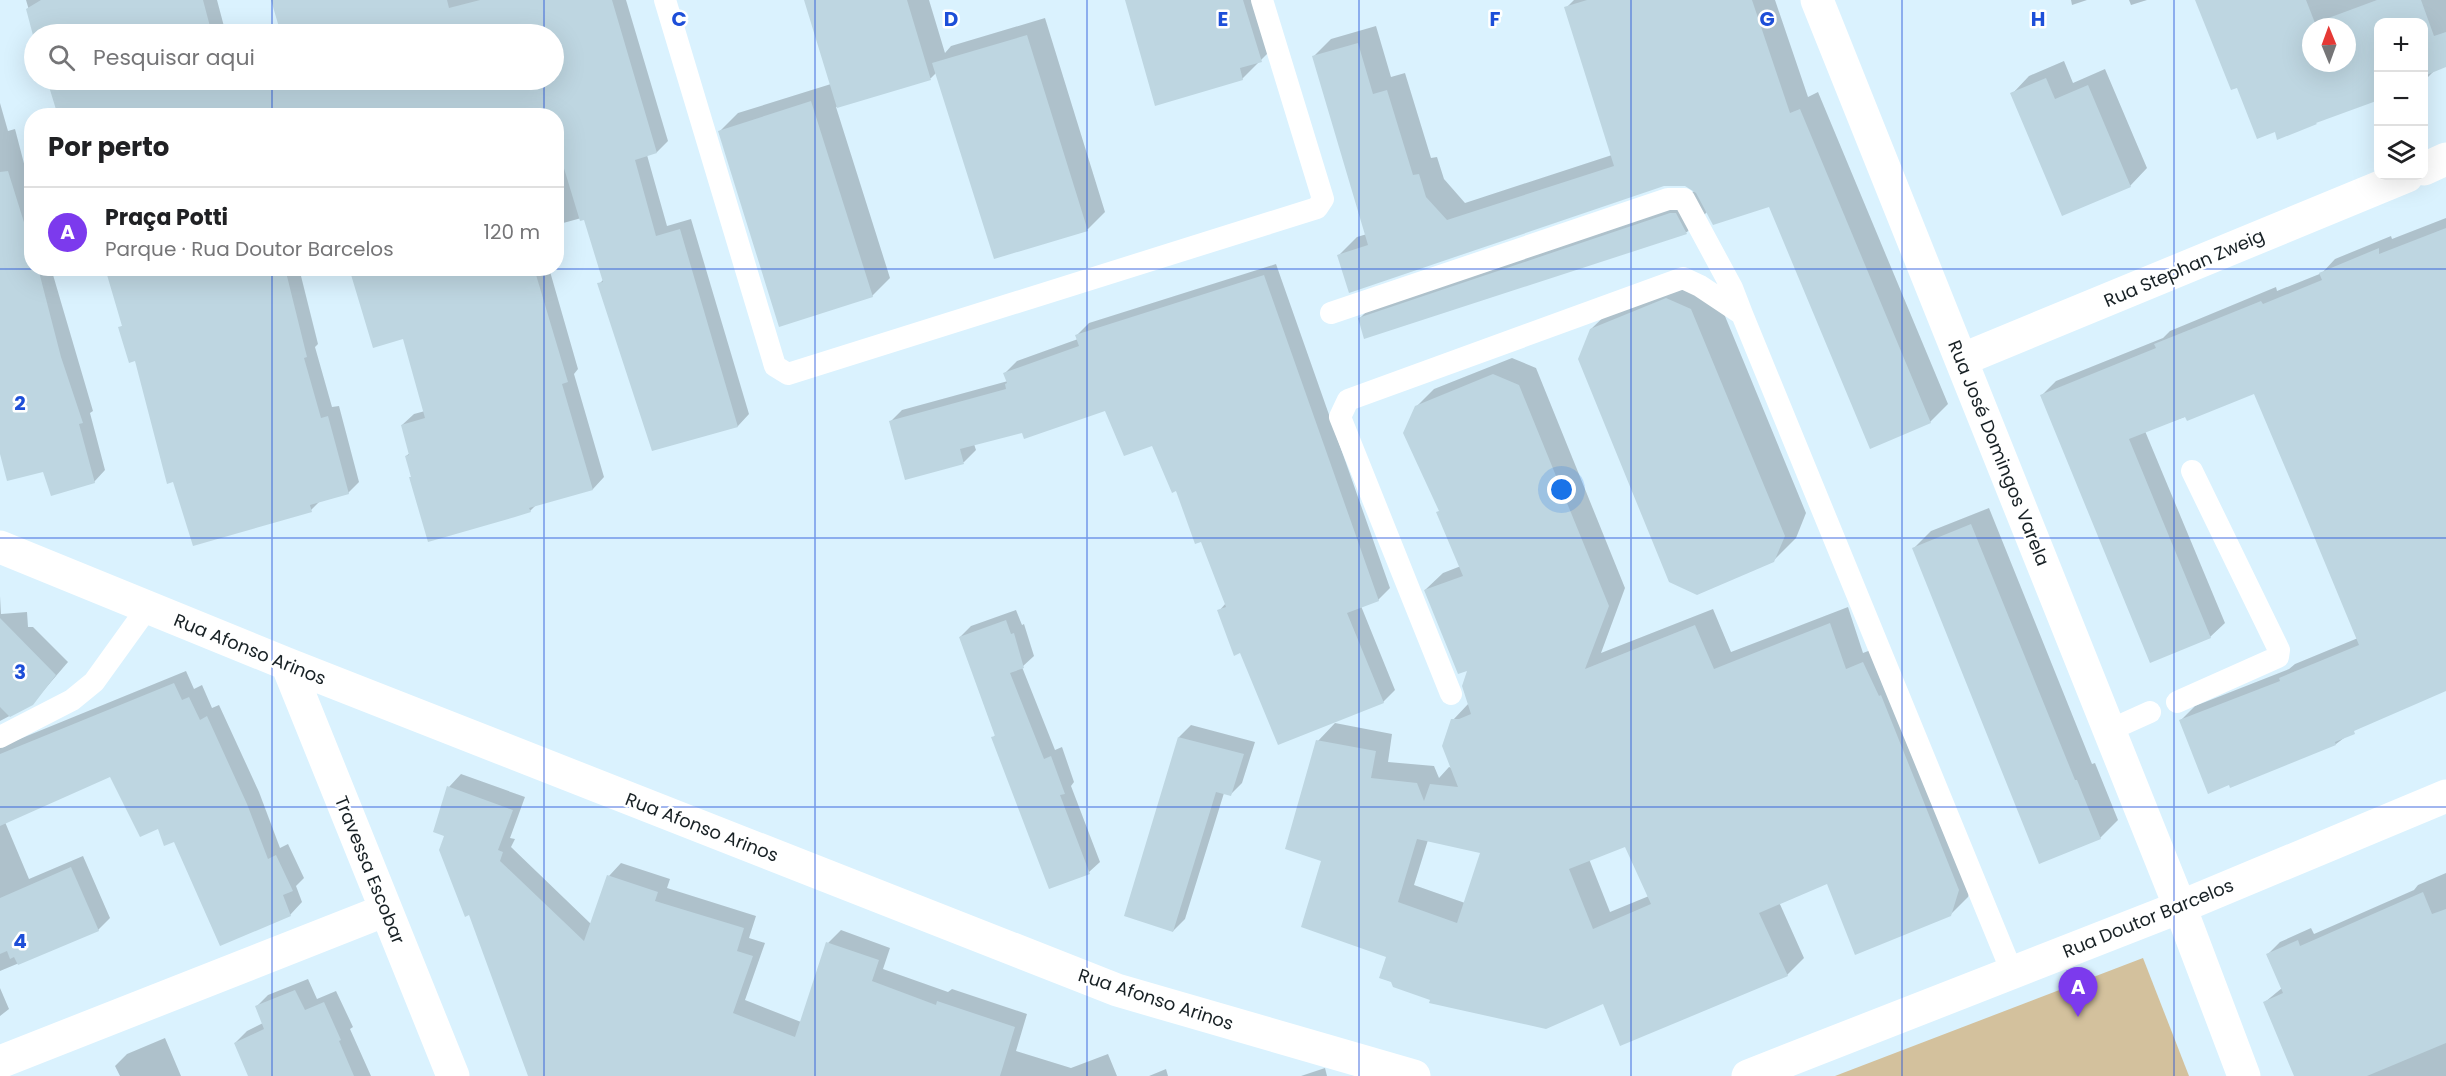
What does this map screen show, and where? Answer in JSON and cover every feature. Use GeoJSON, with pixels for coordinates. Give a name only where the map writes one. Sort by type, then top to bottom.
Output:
{"type":"FeatureCollection","features":[{"type":"Feature","properties":{"kind":"street","name":"Rua José Domingos Varela"},"geometry":{"type":"LineString","coordinates":[[1817,0],[2110,730],[2244,1076]]}},
{"type":"Feature","properties":{"kind":"street"},"geometry":{"type":"LineString","coordinates":[[2428,167],[2446,159]]}},
{"type":"Feature","properties":{"kind":"street","name":"Rua Stephan Zweig"},"geometry":{"type":"LineString","coordinates":[[1961,360],[2397,180]]}},
{"type":"Feature","properties":{"kind":"street","name":"Rua Afonso Arinos"},"geometry":{"type":"LineString","coordinates":[[0,547],[287,664],[1117,990],[1414,1076]]}},
{"type":"Feature","properties":{"kind":"street","name":"Travessa Escobar"},"geometry":{"type":"LineString","coordinates":[[287,664],[453,1076]]}},
{"type":"Feature","properties":{"kind":"street","name":"Rua Doutor Barcelos"},"geometry":{"type":"LineString","coordinates":[[1748,1076],[1776,1069],[2012,972],[2180,907],[2446,796]]}},
{"type":"Feature","properties":{"kind":"street"},"geometry":{"type":"LineString","coordinates":[[0,1062],[386,910]]}},
{"type":"Feature","properties":{"kind":"lane"},"geometry":{"type":"LineString","coordinates":[[665,0],[775,366],[788,374],[1317,208],[1323,199],[1262,0]]}},
{"type":"Feature","properties":{"kind":"lane"},"geometry":{"type":"LineString","coordinates":[[1331,313],[1668,199],[1684,199],[1732,288],[2012,972]]}},
{"type":"Feature","properties":{"kind":"lane"},"geometry":{"type":"LineString","coordinates":[[1451,694],[1340,417],[1348,400],[1683,278],[1700,286],[1742,314]]}},
{"type":"Feature","properties":{"kind":"lane"},"geometry":{"type":"LineString","coordinates":[[2177,702],[2278,657],[2279,650],[2192,471]]}},
{"type":"Feature","properties":{"kind":"lane"},"geometry":{"type":"LineString","coordinates":[[0,737],[72,700],[94,682],[148,608]]}},
{"type":"Feature","properties":{"kind":"lane"},"geometry":{"type":"LineString","coordinates":[[2110,730],[2150,712]]}},
{"type":"Feature","properties":{"kind":"shaded area"},"geometry":{"type":"Polygon","coordinates":[[[2143,958],[2189,1076],[1835,1076],[2143,958]]]}},
{"type":"Feature","properties":{"kind":"building"},"geometry":{"type":"Polygon","coordinates":[[[41,0],[203,0],[209,24],[30,24],[26,9],[41,0]]]}},
{"type":"Feature","properties":{"kind":"building"},"geometry":{"type":"Polygon","coordinates":[[[271,0],[447,0],[449,8],[480,0],[612,0],[657,153],[635,160],[656,236],[680,229],[738,427],[652,451],[597,283],[603,282],[584,220],[580,221],[564,168],[564,108],[56,108],[50,90],[564,90],[564,24],[278,24],[271,0]]]}},
{"type":"Feature","properties":{"kind":"building"},"geometry":{"type":"Polygon","coordinates":[[[804,0],[907,0],[931,80],[837,108],[804,0]]]}},
{"type":"Feature","properties":{"kind":"building"},"geometry":{"type":"Polygon","coordinates":[[[1125,0],[1243,0],[1262,62],[1240,68],[1243,80],[1155,106],[1125,0]]]}},
{"type":"Feature","properties":{"kind":"building"},"geometry":{"type":"Polygon","coordinates":[[[1587,0],[1752,0],[1790,113],[1800,109],[1931,423],[1870,449],[1769,207],[1713,225],[1696,193],[1685,186],[1664,186],[1349,293],[1337,255],[1368,245],[1312,56],[1358,43],[1373,94],[1387,90],[1413,175],[1419,174],[1426,197],[1447,220],[1614,166],[1564,7],[1587,0]]]}},
{"type":"Feature","properties":{"kind":"building"},"geometry":{"type":"Polygon","coordinates":[[[2195,0],[2306,0],[2313,18],[2302,18],[2302,72],[2356,72],[2356,18],[2328,18],[2377,0],[2421,0],[2428,18],[2374,18],[2374,102],[2277,140],[2275,132],[2257,139],[2237,88],[2231,90],[2195,0]]]}},
{"type":"Feature","properties":{"kind":"building"},"geometry":{"type":"Polygon","coordinates":[[[2428,19],[2434,36],[2446,32],[2446,67],[2428,74],[2428,19]]]}},
{"type":"Feature","properties":{"kind":"building"},"geometry":{"type":"Polygon","coordinates":[[[1027,35],[1088,231],[994,259],[932,63],[1027,35]]]}},
{"type":"Feature","properties":{"kind":"building"},"geometry":{"type":"Polygon","coordinates":[[[2046,78],[2055,99],[2088,85],[2131,187],[2062,216],[2010,93],[2046,78]]]}},
{"type":"Feature","properties":{"kind":"building"},"geometry":{"type":"Polygon","coordinates":[[[811,101],[873,297],[779,327],[718,131],[811,101]]]}},
{"type":"Feature","properties":{"kind":"building"},"geometry":{"type":"Polygon","coordinates":[[[8,171],[24,222],[24,276],[40,276],[61,357],[83,423],[79,424],[95,483],[51,496],[43,472],[7,481],[0,454],[0,172],[8,171]]]}},
{"type":"Feature","properties":{"kind":"building"},"geometry":{"type":"Polygon","coordinates":[[[1670,213],[1676,213],[1687,234],[1364,339],[1358,318],[1670,213]]]}},
{"type":"Feature","properties":{"kind":"building"},"geometry":{"type":"Polygon","coordinates":[[[2446,228],[2446,691],[2354,731],[2355,734],[2335,742],[2336,745],[2230,788],[2229,785],[2208,794],[2179,720],[2280,681],[2279,678],[2359,645],[2296,493],[2254,394],[2187,421],[2185,417],[2129,439],[2211,638],[2150,663],[2040,395],[2156,348],[2154,344],[2261,301],[2263,304],[2322,280],[2319,273],[2379,248],[2379,254],[2446,228]]]}},
{"type":"Feature","properties":{"kind":"building"},"geometry":{"type":"Polygon","coordinates":[[[1264,275],[1379,601],[1347,613],[1384,703],[1278,745],[1240,653],[1234,656],[1217,610],[1226,607],[1201,542],[1195,544],[1176,491],[1172,493],[1152,446],[1124,456],[1105,411],[1024,439],[1022,433],[960,449],[964,464],[905,480],[889,421],[1006,389],[1005,384],[1007,383],[1003,373],[1079,346],[1075,335],[1264,275]]]}},
{"type":"Feature","properties":{"kind":"building"},"geometry":{"type":"Polygon","coordinates":[[[107,276],[287,276],[307,357],[304,358],[321,418],[328,416],[349,494],[310,505],[312,512],[193,546],[173,482],[167,484],[135,361],[129,363],[118,327],[122,326],[107,276]]]}},
{"type":"Feature","properties":{"kind":"building"},"geometry":{"type":"Polygon","coordinates":[[[351,276],[536,276],[568,382],[562,384],[593,490],[529,508],[531,512],[428,542],[409,477],[411,477],[405,456],[409,455],[401,425],[425,418],[403,339],[373,348],[351,276]]]}},
{"type":"Feature","properties":{"kind":"building"},"geometry":{"type":"Polygon","coordinates":[[[1666,298],[1691,309],[1785,536],[1774,562],[1697,595],[1669,582],[1578,359],[1590,329],[1666,298]]]}},
{"type":"Feature","properties":{"kind":"building"},"geometry":{"type":"Polygon","coordinates":[[[1493,374],[1519,385],[1609,606],[1585,669],[1695,625],[1714,669],[1830,623],[1846,669],[1863,662],[1879,696],[1881,695],[1959,890],[1951,916],[1855,955],[1827,884],[1759,913],[1788,976],[1620,1046],[1603,1004],[1546,1029],[1429,1003],[1430,1000],[1393,987],[1391,982],[1379,978],[1386,957],[1301,927],[1321,861],[1285,849],[1316,740],[1376,751],[1371,778],[1417,783],[1424,801],[1430,784],[1458,787],[1442,746],[1451,719],[1459,719],[1471,714],[1462,686],[1467,671],[1458,674],[1424,590],[1463,576],[1436,512],[1439,511],[1403,433],[1415,406],[1493,374]],[[1417,839],[1398,902],[1457,923],[1480,853],[1417,839]],[[1625,847],[1569,869],[1593,929],[1651,904],[1625,847]]]}},
{"type":"Feature","properties":{"kind":"building"},"geometry":{"type":"Polygon","coordinates":[[[1971,524],[2101,839],[2039,864],[1912,548],[1971,524]]]}},
{"type":"Feature","properties":{"kind":"building"},"geometry":{"type":"Polygon","coordinates":[[[0,618],[56,675],[33,705],[10,717],[0,707],[0,618]]]}},
{"type":"Feature","properties":{"kind":"building"},"geometry":{"type":"Polygon","coordinates":[[[1006,620],[1011,634],[1014,633],[1024,668],[1010,673],[1044,759],[1051,756],[1065,794],[1060,795],[1090,874],[1049,889],[991,737],[995,736],[959,637],[1006,620]]]}},
{"type":"Feature","properties":{"kind":"building"},"geometry":{"type":"Polygon","coordinates":[[[174,683],[182,700],[189,697],[200,720],[207,716],[247,804],[268,859],[276,855],[293,891],[283,895],[291,916],[220,946],[174,842],[164,846],[158,829],[140,837],[110,777],[0,826],[0,754],[174,683]]]}},
{"type":"Feature","properties":{"kind":"building"},"geometry":{"type":"Polygon","coordinates":[[[1178,737],[1244,754],[1231,796],[1216,792],[1173,932],[1124,916],[1178,737]]]}},
{"type":"Feature","properties":{"kind":"building"},"geometry":{"type":"Polygon","coordinates":[[[447,786],[513,810],[498,850],[503,852],[500,861],[584,941],[607,875],[658,892],[655,901],[744,928],[737,951],[753,956],[733,1013],[795,1037],[826,942],[879,960],[872,981],[936,1005],[937,1001],[1015,1027],[1000,1076],[528,1076],[469,915],[465,917],[439,850],[444,836],[433,832],[447,786]]]}},
{"type":"Feature","properties":{"kind":"building"},"geometry":{"type":"Polygon","coordinates":[[[71,867],[99,931],[18,965],[14,957],[10,959],[7,951],[0,954],[0,898],[71,867]]]}},
{"type":"Feature","properties":{"kind":"building"},"geometry":{"type":"Polygon","coordinates":[[[2423,892],[2432,914],[2446,909],[2446,1043],[2367,1076],[2294,1076],[2263,1002],[2283,993],[2266,954],[2298,940],[2300,946],[2423,892]]]}},
{"type":"Feature","properties":{"kind":"building"},"geometry":{"type":"Polygon","coordinates":[[[295,990],[305,1010],[324,1002],[354,1076],[248,1076],[234,1043],[264,1029],[255,1006],[295,990]]]}},
{"type":"Feature","properties":{"kind":"place","name":"Praça Potti"},"geometry":{"type":"Point","coordinates":[2078,1017]}}]}
